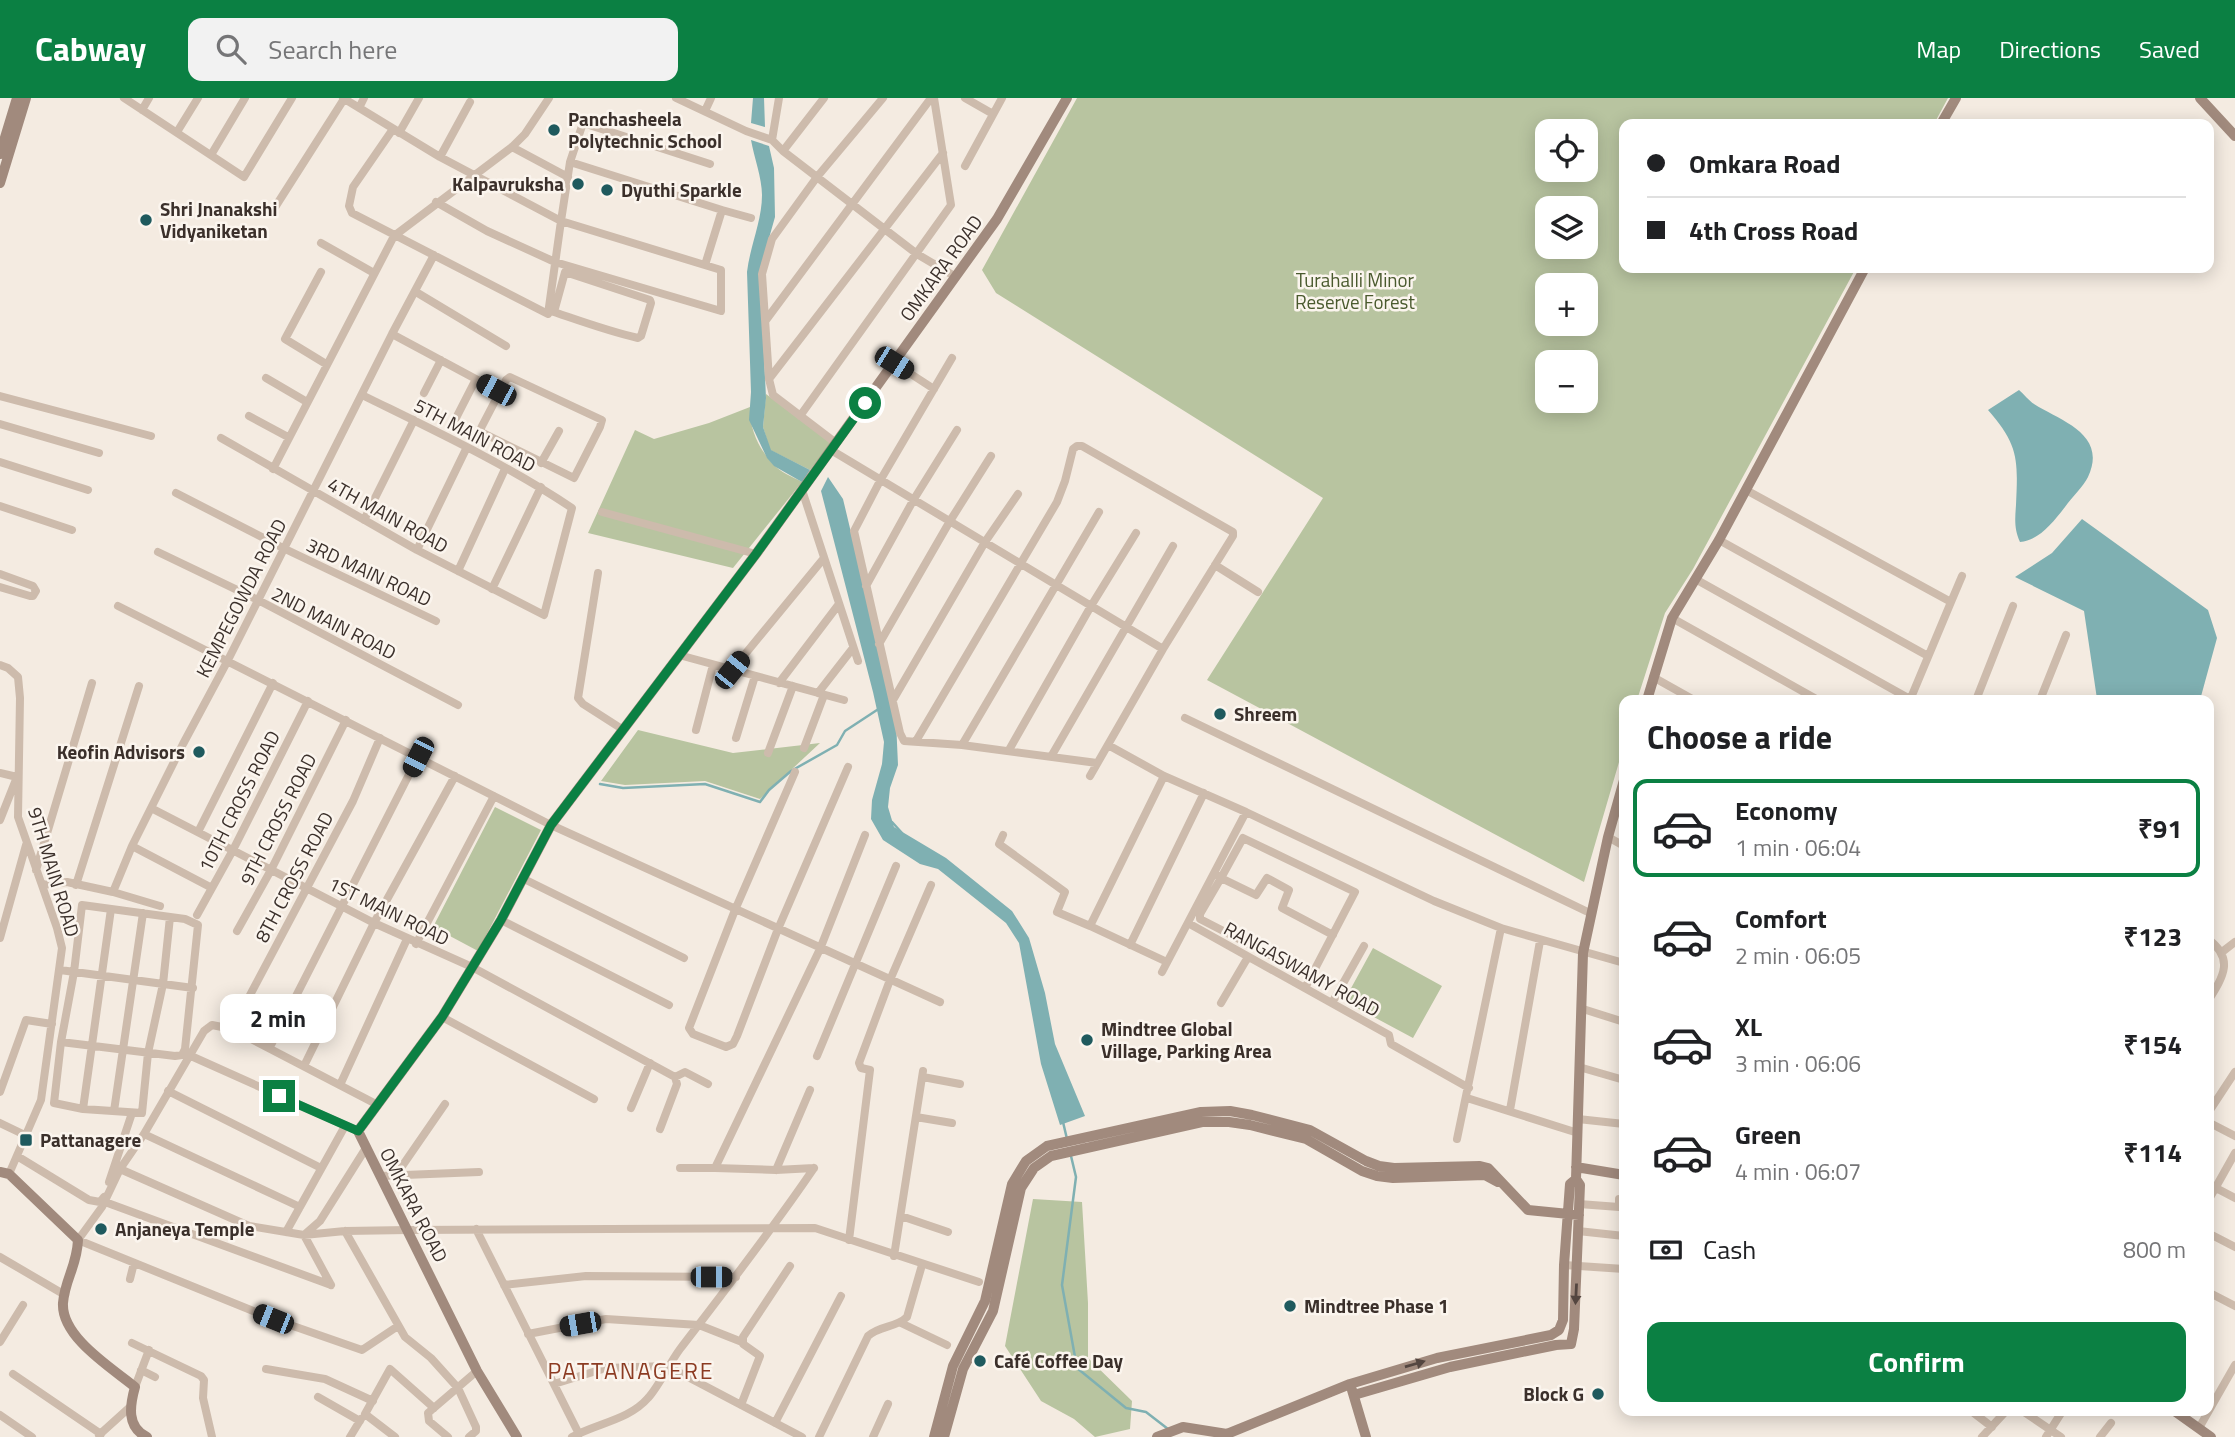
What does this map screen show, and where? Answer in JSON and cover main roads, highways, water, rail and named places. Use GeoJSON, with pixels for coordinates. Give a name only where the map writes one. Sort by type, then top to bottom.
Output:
{"type":"FeatureCollection","features":[{"type":"Feature","properties":{"kind":"water"},"geometry":{"type":"Polygon","coordinates":[[[753,98],[764,98],[765,127],[751,123],[753,98]]]}},
{"type":"Feature","properties":{"kind":"water"},"geometry":{"type":"Polygon","coordinates":[[[751,140],[769,146],[774,168],[775,217],[760,270],[766,398],[763,427],[771,450],[810,470],[802,482],[774,466],[767,458],[749,420],[751,392],[747,272],[762,195],[751,140]]]}},
{"type":"Feature","properties":{"kind":"water"},"geometry":{"type":"Polygon","coordinates":[[[2019,390],[2034,404],[2079,431],[2092,450],[2093,462],[2086,481],[2051,524],[2034,538],[2020,542],[2015,524],[2017,476],[2014,454],[2006,433],[1988,410],[2019,390]]]}},
{"type":"Feature","properties":{"kind":"water"},"geometry":{"type":"Polygon","coordinates":[[[828,477],[843,499],[896,721],[898,765],[890,788],[888,807],[894,827],[946,858],[1012,911],[1029,938],[1045,993],[1055,1044],[1085,1116],[1060,1125],[1041,1064],[1019,943],[1006,923],[938,869],[920,864],[883,840],[871,819],[872,800],[882,764],[884,742],[821,491],[828,477]]]}},
{"type":"Feature","properties":{"kind":"water"},"geometry":{"type":"Polygon","coordinates":[[[2082,519],[2208,610],[2217,638],[2201,695],[2096,695],[2084,611],[2015,577],[2052,553],[2082,519]]]}},
{"type":"Feature","properties":{"kind":"waterway"},"geometry":{"type":"LineString","coordinates":[[600,784],[623,788],[705,784],[760,802],[769,790],[791,771],[837,745],[845,731],[880,708]]}},
{"type":"Feature","properties":{"kind":"waterway"},"geometry":{"type":"LineString","coordinates":[[892,822],[902,833]]}},
{"type":"Feature","properties":{"kind":"waterway"},"geometry":{"type":"LineString","coordinates":[[1063,1122],[1067,1139]]}},
{"type":"Feature","properties":{"kind":"waterway"},"geometry":{"type":"LineString","coordinates":[[1071,1156],[1076,1177],[1062,1285],[1077,1368],[1126,1408],[1146,1412],[1168,1429]]}},
{"type":"Feature","properties":{"kind":"place","name":"Panchasheela Polytechnic School"},"geometry":{"type":"Point","coordinates":[554,130]}},
{"type":"Feature","properties":{"kind":"place","name":"Kalpavruksha"},"geometry":{"type":"Point","coordinates":[578,184]}},
{"type":"Feature","properties":{"kind":"place","name":"Dyuthi Sparkle"},"geometry":{"type":"Point","coordinates":[607,190]}},
{"type":"Feature","properties":{"kind":"place","name":"Shri Jnanakshi Vidyaniketan"},"geometry":{"type":"Point","coordinates":[146,220]}},
{"type":"Feature","properties":{"kind":"place","name":"Shreem"},"geometry":{"type":"Point","coordinates":[1220,714]}},
{"type":"Feature","properties":{"kind":"place","name":"Keofin Advisors"},"geometry":{"type":"Point","coordinates":[199,752]}},
{"type":"Feature","properties":{"kind":"place","name":"Mindtree Global Village, Parking Area"},"geometry":{"type":"Point","coordinates":[1087,1040]}},
{"type":"Feature","properties":{"kind":"place","name":"Pattanagere"},"geometry":{"type":"Point","coordinates":[26,1140]}},
{"type":"Feature","properties":{"kind":"place","name":"Anjaneya Temple"},"geometry":{"type":"Point","coordinates":[101,1229]}},
{"type":"Feature","properties":{"kind":"place","name":"Mindtree Phase 1"},"geometry":{"type":"Point","coordinates":[1290,1306]}},
{"type":"Feature","properties":{"kind":"place","name":"Café Coffee Day"},"geometry":{"type":"Point","coordinates":[980,1361]}},
{"type":"Feature","properties":{"kind":"place","name":"Block G"},"geometry":{"type":"Point","coordinates":[1598,1394]}},
{"type":"Feature","properties":{"kind":"district","name":"PATTANAGERE"},"geometry":{"type":"Point","coordinates":[631,1371]}},
{"type":"Feature","properties":{"kind":"park label","name":"Turahalli Minor Reserve Forest"},"geometry":{"type":"Point","coordinates":[1355,291]}}]}
